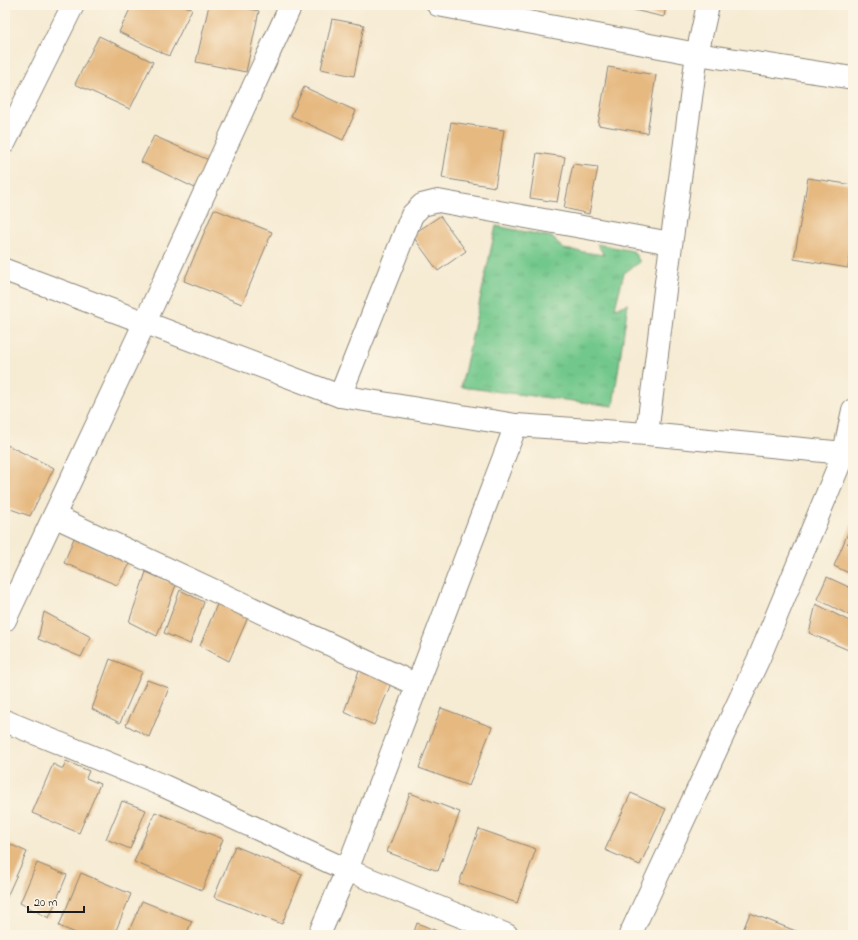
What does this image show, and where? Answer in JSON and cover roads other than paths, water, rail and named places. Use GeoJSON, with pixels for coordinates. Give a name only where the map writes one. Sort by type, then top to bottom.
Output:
{"type":"FeatureCollection","features":[{"type":"Feature","properties":{"kind":"street"},"geometry":{"type":"LineString","coordinates":[[5,142],[73,5]]}},
{"type":"Feature","properties":{"kind":"street"},"geometry":{"type":"LineString","coordinates":[[5,620],[145,322],[291,5]]}},
{"type":"Feature","properties":{"kind":"street"},"geometry":{"type":"LineString","coordinates":[[438,5],[697,54],[853,78]]}},
{"type":"Feature","properties":{"kind":"street"},"geometry":{"type":"LineString","coordinates":[[647,434],[671,242],[697,54],[708,5]]}},
{"type":"Feature","properties":{"kind":"street"},"geometry":{"type":"LineString","coordinates":[[340,396],[412,215],[422,205],[438,201],[671,242]]}},
{"type":"Feature","properties":{"kind":"street"},"geometry":{"type":"LineString","coordinates":[[5,270],[340,396],[516,425],[647,434],[849,454]]}},
{"type":"Feature","properties":{"kind":"street"},"geometry":{"type":"LineString","coordinates":[[630,935],[759,658],[849,454],[853,410]]}},
{"type":"Feature","properties":{"kind":"street"},"geometry":{"type":"LineString","coordinates":[[319,935],[347,870],[516,425]]}},
{"type":"Feature","properties":{"kind":"street"},"geometry":{"type":"LineString","coordinates":[[54,516],[417,686]]}},
{"type":"Feature","properties":{"kind":"street"},"geometry":{"type":"LineString","coordinates":[[5,721],[164,786],[347,870],[507,935]]}}]}
